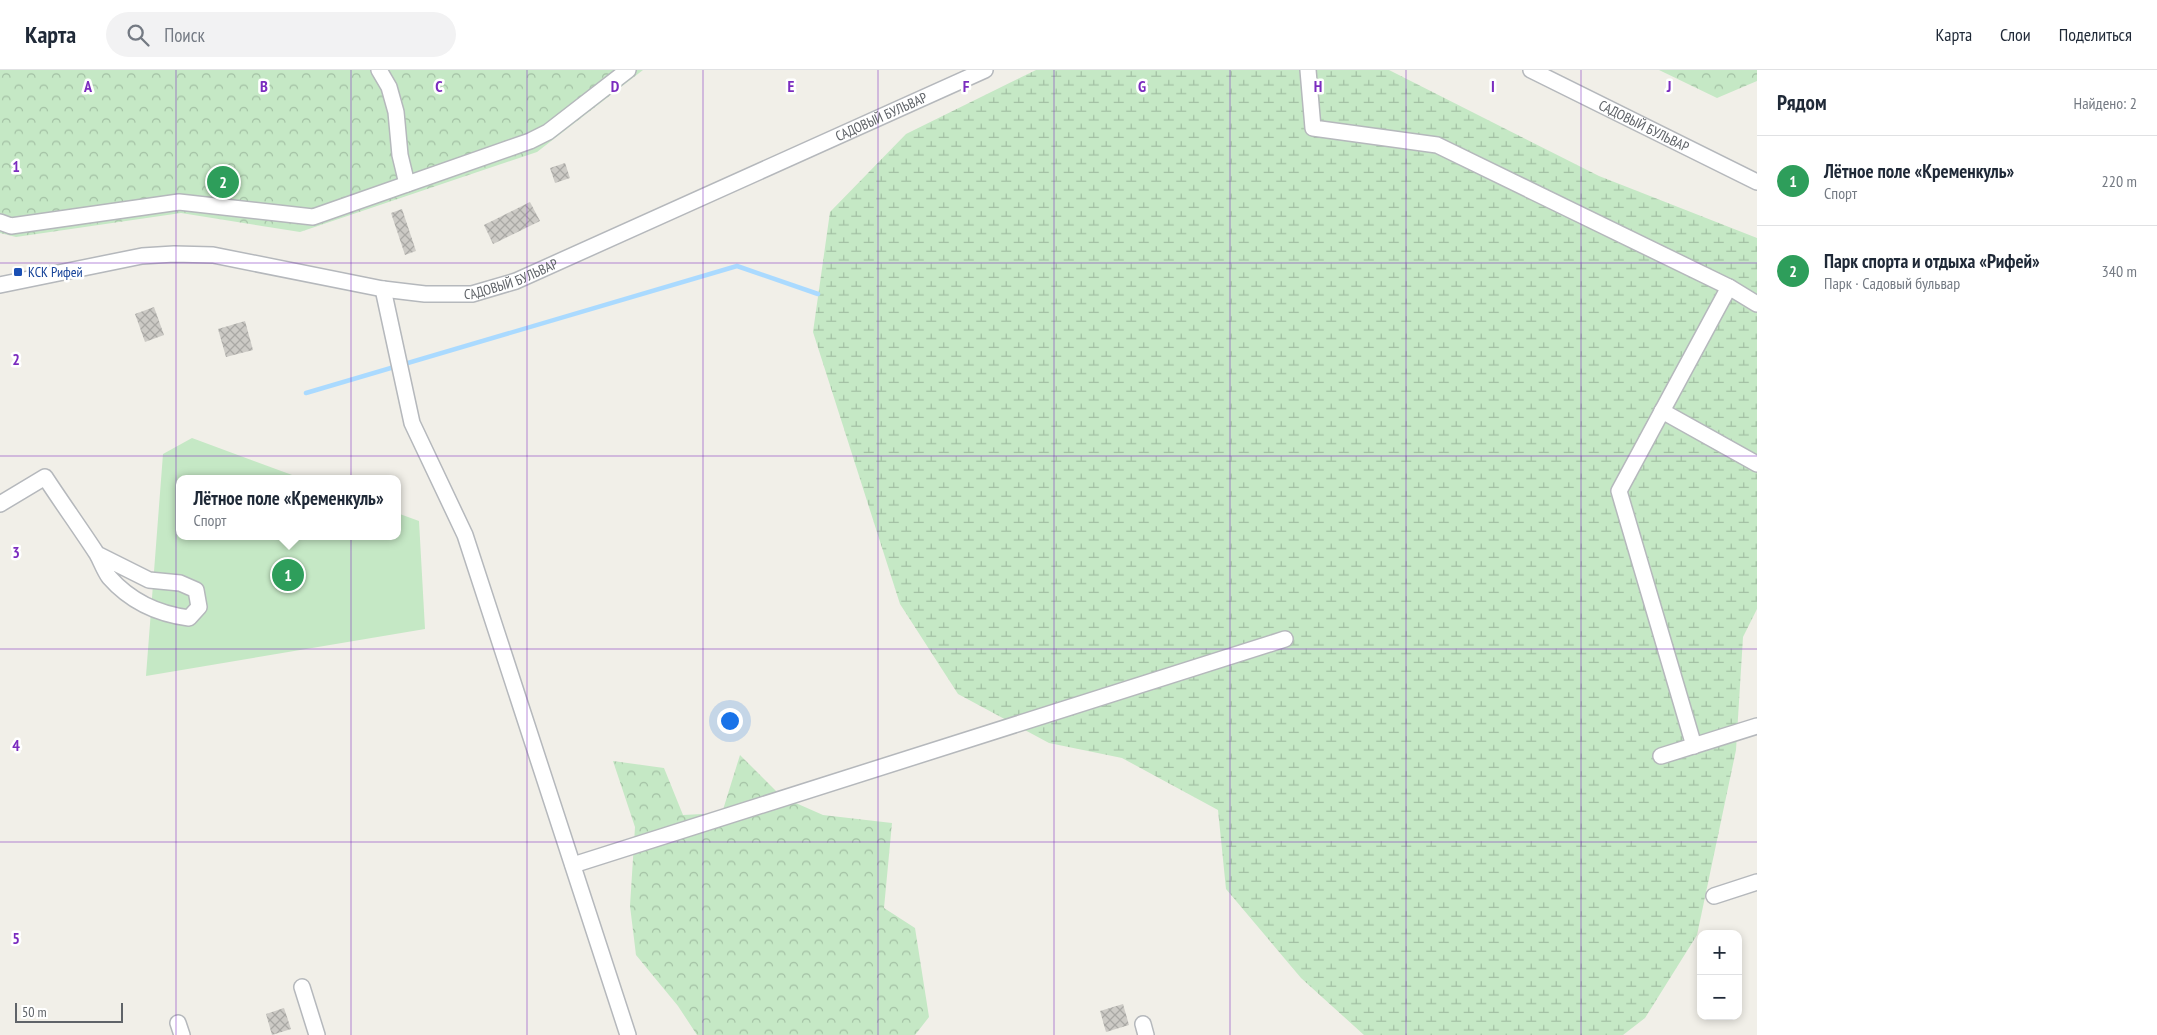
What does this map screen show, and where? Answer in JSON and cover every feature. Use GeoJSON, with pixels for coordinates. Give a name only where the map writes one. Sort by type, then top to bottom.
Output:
{"type":"FeatureCollection","features":[{"type":"Feature","properties":{"kind":"street"},"geometry":{"type":"LineString","coordinates":[[379,70],[390,86],[396,112],[400,155],[407,184]]}},
{"type":"Feature","properties":{"kind":"street"},"geometry":{"type":"LineString","coordinates":[[0,222],[11,226],[179,202],[313,217],[530,141],[548,132],[628,70]]}},
{"type":"Feature","properties":{"kind":"street","name":"САДОВЫЙ БУЛЬВАР"},"geometry":{"type":"LineString","coordinates":[[0,285],[142,256],[174,254],[212,255],[383,289],[424,294],[472,294],[516,281],[986,70]]}},
{"type":"Feature","properties":{"kind":"street"},"geometry":{"type":"LineString","coordinates":[[1308,70],[1313,128],[1436,146],[1729,287],[1757,304]]}},
{"type":"Feature","properties":{"kind":"street","name":"САДОВЫЙ БУЛЬВАР"},"geometry":{"type":"LineString","coordinates":[[1531,70],[1757,182]]}},
{"type":"Feature","properties":{"kind":"street"},"geometry":{"type":"LineString","coordinates":[[1694,746],[1619,491],[1729,287]]}},
{"type":"Feature","properties":{"kind":"street"},"geometry":{"type":"LineString","coordinates":[[383,289],[412,423],[465,535],[628,1035]]}},
{"type":"Feature","properties":{"kind":"street"},"geometry":{"type":"LineString","coordinates":[[1662,411],[1757,464]]}},
{"type":"Feature","properties":{"kind":"street"},"geometry":{"type":"LineString","coordinates":[[0,504],[45,477],[74,523],[97,554],[109,577],[136,600],[164,614],[189,618],[199,607],[196,590],[180,583],[149,580],[97,554]]}},
{"type":"Feature","properties":{"kind":"street"},"geometry":{"type":"LineString","coordinates":[[573,865],[1285,639]]}},
{"type":"Feature","properties":{"kind":"street"},"geometry":{"type":"LineString","coordinates":[[1661,756],[1757,726]]}},
{"type":"Feature","properties":{"kind":"street"},"geometry":{"type":"LineString","coordinates":[[1714,896],[1757,882]]}},
{"type":"Feature","properties":{"kind":"street"},"geometry":{"type":"LineString","coordinates":[[302,987],[317,1035]]}},
{"type":"Feature","properties":{"kind":"green space"},"geometry":{"type":"Polygon","coordinates":[[[0,70],[643,70],[537,152],[300,232],[181,213],[16,237],[0,233],[0,70]]]}},
{"type":"Feature","properties":{"kind":"green space"},"geometry":{"type":"Polygon","coordinates":[[[1036,70],[1389,70],[1599,176],[1757,238],[1757,609],[1743,637],[1736,750],[1697,935],[1645,1018],[1623,1035],[1364,1035],[1301,978],[1226,889],[1218,810],[1122,758],[1049,743],[958,694],[900,604],[813,332],[830,212],[906,134],[1036,70]]]}},
{"type":"Feature","properties":{"kind":"green space"},"geometry":{"type":"Polygon","coordinates":[[[1659,70],[1757,70],[1757,81],[1717,98],[1659,70]]]}},
{"type":"Feature","properties":{"kind":"green space"},"geometry":{"type":"Polygon","coordinates":[[[192,438],[292,475],[176,475],[176,540],[401,540],[401,514],[419,521],[425,629],[146,676],[163,454],[192,438]]]}},
{"type":"Feature","properties":{"kind":"green space"},"geometry":{"type":"Polygon","coordinates":[[[740,755],[782,797],[823,815],[892,823],[884,908],[915,928],[929,1017],[915,1035],[697,1035],[678,1006],[636,955],[630,906],[635,827],[613,761],[664,768],[683,815],[722,813],[740,755]]]}},
{"type":"Feature","properties":{"kind":"building"},"geometry":{"type":"Polygon","coordinates":[[[565,163],[570,178],[555,183],[550,168],[565,163]]]}},
{"type":"Feature","properties":{"kind":"building"},"geometry":{"type":"Polygon","coordinates":[[[530,202],[540,221],[493,244],[484,225],[530,202]]]}},
{"type":"Feature","properties":{"kind":"building"},"geometry":{"type":"Polygon","coordinates":[[[402,209],[416,251],[405,255],[391,213],[402,209]]]}},
{"type":"Feature","properties":{"kind":"building"},"geometry":{"type":"Polygon","coordinates":[[[154,307],[164,335],[145,342],[135,314],[154,307]]]}},
{"type":"Feature","properties":{"kind":"building"},"geometry":{"type":"Polygon","coordinates":[[[245,321],[253,350],[226,357],[218,329],[245,321]]]}},
{"type":"Feature","properties":{"kind":"building"},"geometry":{"type":"Polygon","coordinates":[[[1123,1004],[1129,1025],[1106,1032],[1100,1011],[1123,1004]]]}},
{"type":"Feature","properties":{"kind":"building"},"geometry":{"type":"Polygon","coordinates":[[[284,1008],[291,1029],[272,1035],[266,1014],[284,1008]]]}},
{"type":"Feature","properties":{"kind":"waterway"},"geometry":{"type":"LineString","coordinates":[[306,393],[737,266],[818,294]]}},
{"type":"Feature","properties":{"kind":"place","name":"Парк спорта и отдыха «Рифей»"},"geometry":{"type":"Point","coordinates":[223,182]}},
{"type":"Feature","properties":{"kind":"place","name":"КСК Рифей"},"geometry":{"type":"Point","coordinates":[18,272]}},
{"type":"Feature","properties":{"kind":"place","name":"Лётное поле «Кременкуль»"},"geometry":{"type":"Point","coordinates":[288,575]}}]}
